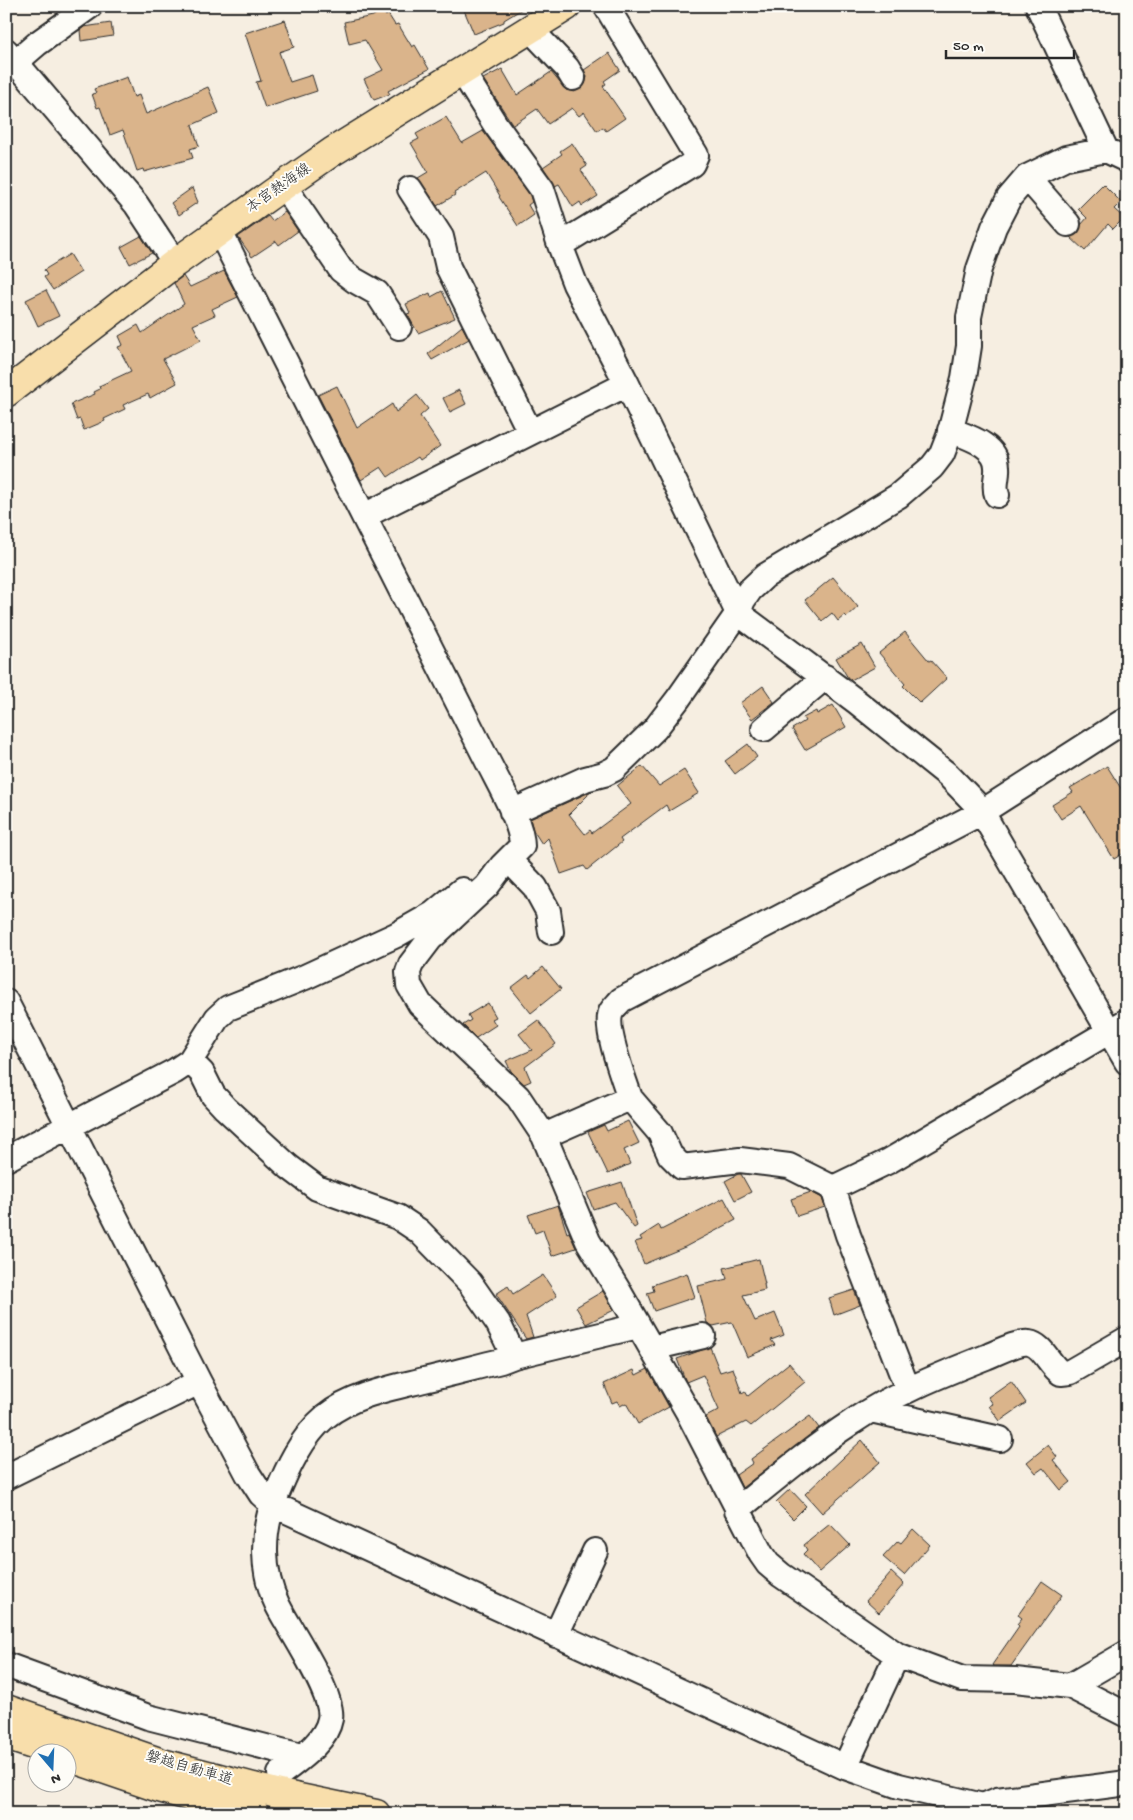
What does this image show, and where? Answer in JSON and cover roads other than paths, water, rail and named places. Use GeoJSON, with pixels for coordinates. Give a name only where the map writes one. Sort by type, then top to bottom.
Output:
{"type":"FeatureCollection","features":[{"type":"Feature","properties":{"kind":"main road","name":"本宮熱海線"},"geometry":{"type":"LineString","coordinates":[[6,393],[219,230],[332,152],[567,6]]}},
{"type":"Feature","properties":{"kind":"main road","name":"磐越自動車道"},"geometry":{"type":"LineString","coordinates":[[6,1709],[162,1763],[280,1794],[376,1814]]}},
{"type":"Feature","properties":{"kind":"main road"},"geometry":{"type":"LineString","coordinates":[[6,1736],[28,1743]]}},
{"type":"Feature","properties":{"kind":"main road","name":"磐越自動車道"},"geometry":{"type":"LineString","coordinates":[[78,1760],[159,1788],[255,1814]]}},
{"type":"Feature","properties":{"kind":"street"},"geometry":{"type":"LineString","coordinates":[[90,6],[38,43],[11,56],[136,204],[175,263]]}},
{"type":"Feature","properties":{"kind":"street"},"geometry":{"type":"LineString","coordinates":[[560,245],[692,164],[696,156],[606,6]]}},
{"type":"Feature","properties":{"kind":"street"},"geometry":{"type":"LineString","coordinates":[[1038,6],[1106,150]]}},
{"type":"Feature","properties":{"kind":"street"},"geometry":{"type":"LineString","coordinates":[[530,29],[567,68],[573,78]]}},
{"type":"Feature","properties":{"kind":"street"},"geometry":{"type":"LineString","coordinates":[[462,71],[495,124],[542,189],[575,284],[627,384],[738,613],[824,677],[948,775],[982,812],[1118,1026],[1127,1062]]}},
{"type":"Feature","properties":{"kind":"street"},"geometry":{"type":"LineString","coordinates":[[512,812],[585,779],[614,769],[655,729],[678,700],[738,613],[743,600],[750,590],[765,576],[898,496],[925,473],[942,454],[950,430],[964,378],[969,346],[969,317],[979,269],[994,226],[1010,198],[1027,177],[1066,158],[1106,150],[1127,160]]}},
{"type":"Feature","properties":{"kind":"street"},"geometry":{"type":"LineString","coordinates":[[1027,177],[1068,224]]}},
{"type":"Feature","properties":{"kind":"street"},"geometry":{"type":"LineString","coordinates":[[284,186],[342,270],[354,280],[377,293],[399,327]]}},
{"type":"Feature","properties":{"kind":"street"},"geometry":{"type":"LineString","coordinates":[[410,189],[442,237],[448,267],[530,432]]}},
{"type":"Feature","properties":{"kind":"street"},"geometry":{"type":"LineString","coordinates":[[219,230],[512,812],[522,838],[522,846],[505,863],[487,886],[430,938],[411,964],[408,978],[409,985],[420,1004],[518,1097],[544,1136],[588,1241],[688,1412],[737,1510],[768,1564],[897,1655],[962,1679],[1015,1680],[1070,1686],[1127,1715]]}},
{"type":"Feature","properties":{"kind":"street"},"geometry":{"type":"LineString","coordinates":[[364,516],[627,384]]}},
{"type":"Feature","properties":{"kind":"street"},"geometry":{"type":"LineString","coordinates":[[950,430],[975,440],[994,453],[998,468],[994,486],[997,495]]}},
{"type":"Feature","properties":{"kind":"street"},"geometry":{"type":"LineString","coordinates":[[764,729],[824,677]]}},
{"type":"Feature","properties":{"kind":"street"},"geometry":{"type":"LineString","coordinates":[[908,1390],[848,1235],[833,1188],[789,1166],[740,1160],[682,1167],[670,1155],[660,1133],[630,1098],[610,1032],[611,1011],[621,1000],[982,812],[1127,719]]}},
{"type":"Feature","properties":{"kind":"street"},"geometry":{"type":"LineString","coordinates":[[505,863],[535,887],[548,911],[552,932]]}},
{"type":"Feature","properties":{"kind":"street"},"geometry":{"type":"LineString","coordinates":[[6,1159],[175,1071],[190,1061],[217,1018],[228,1008],[305,977],[396,935],[433,914],[469,884],[505,863]]}},
{"type":"Feature","properties":{"kind":"street"},"geometry":{"type":"LineString","coordinates":[[6,1002],[199,1382],[248,1474],[261,1494],[272,1504],[845,1767],[899,1786],[989,1810],[997,1800],[1127,1783]]}},
{"type":"Feature","properties":{"kind":"street"},"geometry":{"type":"LineString","coordinates":[[833,1188],[889,1161],[1118,1026]]}},
{"type":"Feature","properties":{"kind":"street"},"geometry":{"type":"LineString","coordinates":[[190,1061],[202,1073],[213,1094],[225,1108],[289,1167],[317,1188],[398,1217],[420,1231],[470,1283],[498,1323],[514,1356]]}},
{"type":"Feature","properties":{"kind":"street"},"geometry":{"type":"LineString","coordinates":[[544,1136],[630,1098]]}},
{"type":"Feature","properties":{"kind":"street"},"geometry":{"type":"LineString","coordinates":[[280,1774],[302,1756],[325,1732],[331,1712],[328,1700],[312,1665],[278,1606],[267,1574],[265,1557],[267,1523],[272,1504],[301,1445],[317,1425],[334,1410],[359,1398],[514,1356],[638,1326]]}},
{"type":"Feature","properties":{"kind":"street"},"geometry":{"type":"LineString","coordinates":[[652,1348],[703,1336]]}},
{"type":"Feature","properties":{"kind":"street"},"geometry":{"type":"LineString","coordinates":[[737,1510],[798,1461],[852,1422],[908,1390],[1023,1342],[1038,1346],[1054,1368],[1061,1373],[1070,1372],[1080,1367],[1127,1339]]}},
{"type":"Feature","properties":{"kind":"street"},"geometry":{"type":"LineString","coordinates":[[6,1477],[199,1382]]}},
{"type":"Feature","properties":{"kind":"street"},"geometry":{"type":"LineString","coordinates":[[871,1410],[1000,1439]]}},
{"type":"Feature","properties":{"kind":"street"},"geometry":{"type":"LineString","coordinates":[[556,1635],[594,1551]]}},
{"type":"Feature","properties":{"kind":"street"},"geometry":{"type":"LineString","coordinates":[[1070,1686],[1127,1653]]}},
{"type":"Feature","properties":{"kind":"street"},"geometry":{"type":"LineString","coordinates":[[845,1767],[897,1655]]}},
{"type":"Feature","properties":{"kind":"street"},"geometry":{"type":"LineString","coordinates":[[6,1665],[148,1716],[302,1756]]}}]}
